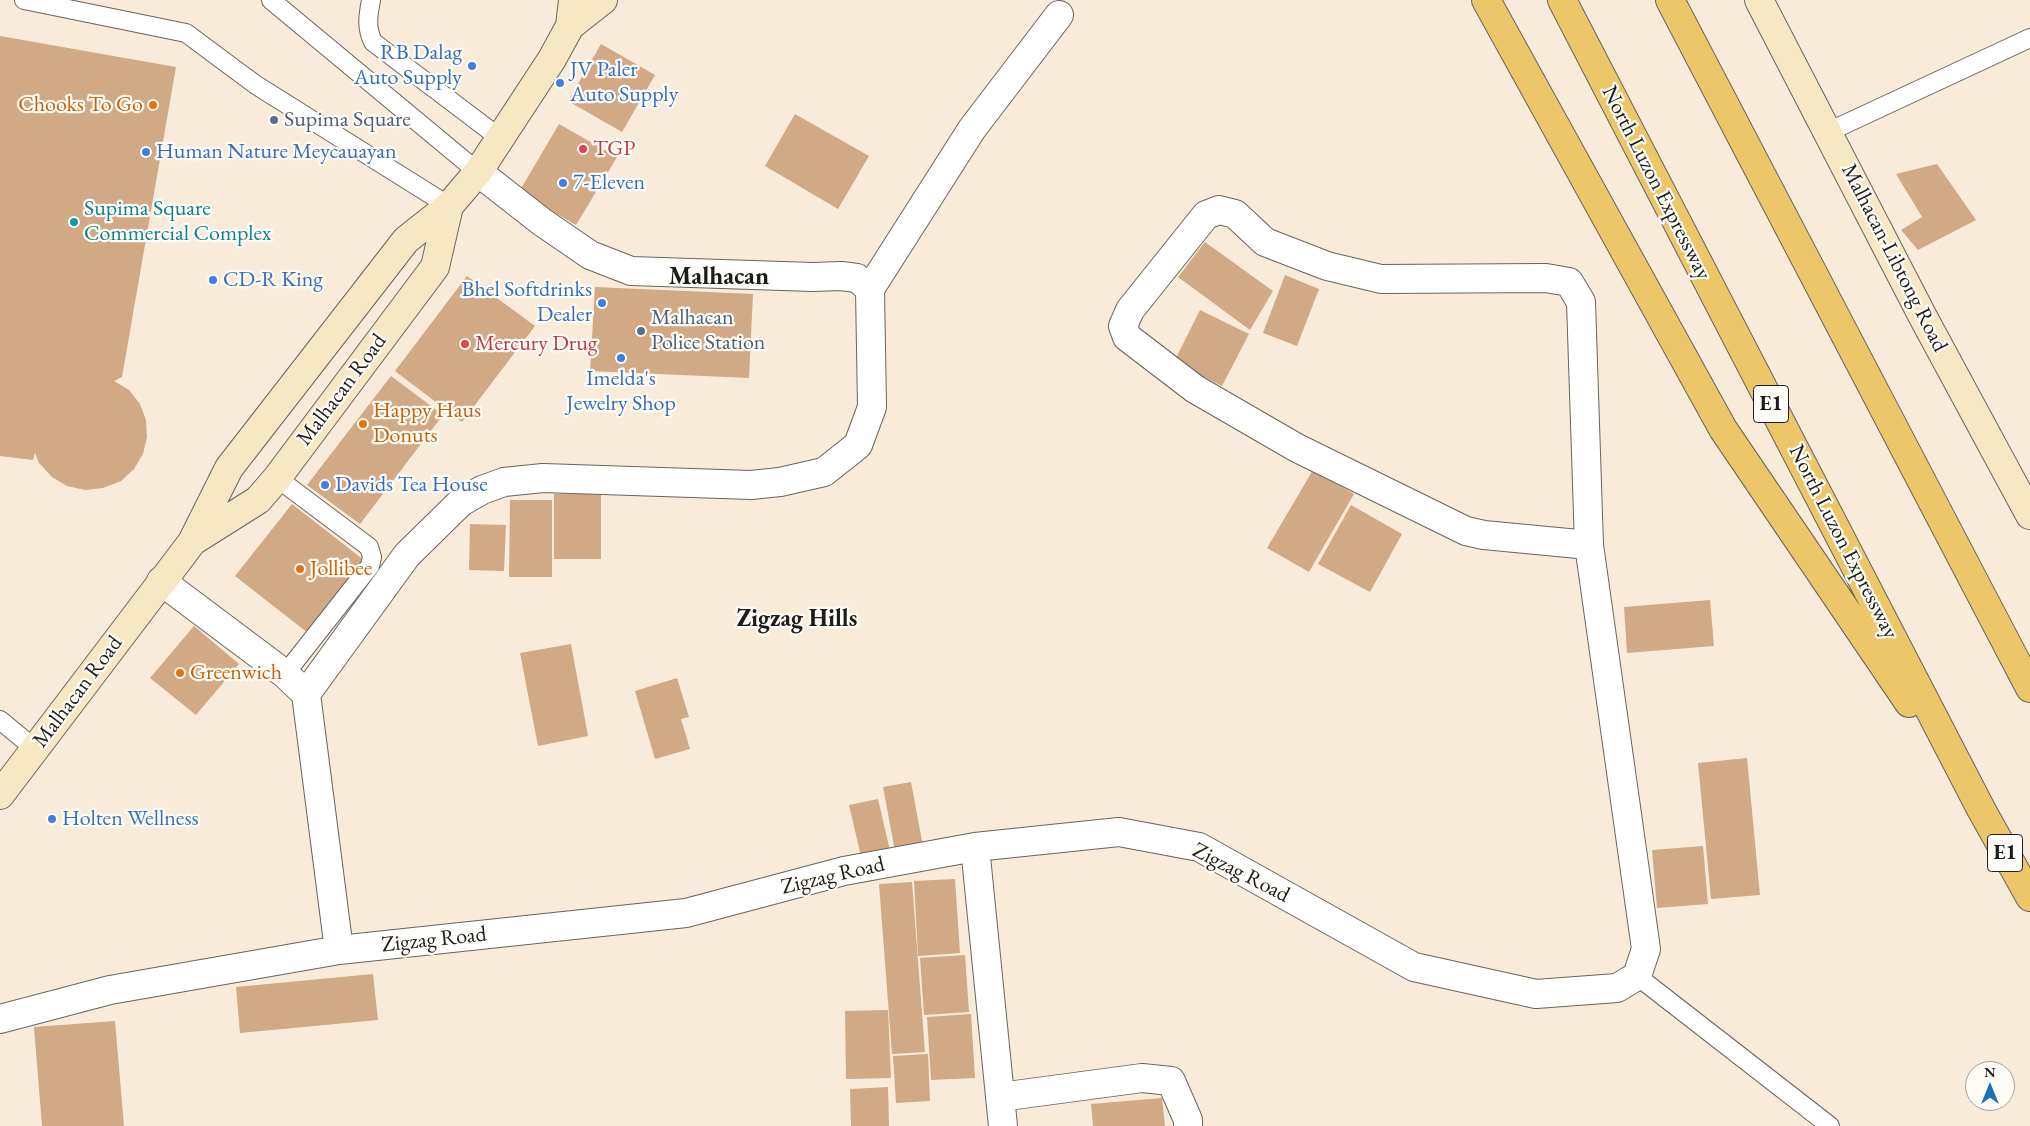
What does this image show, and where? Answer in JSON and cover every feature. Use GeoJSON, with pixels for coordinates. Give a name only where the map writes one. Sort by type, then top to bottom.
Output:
{"type":"FeatureCollection","features":[{"type":"Feature","properties":{"kind":"highway"},"geometry":{"type":"LineString","coordinates":[[1486,0],[1723,429],[1981,809]]}},
{"type":"Feature","properties":{"kind":"highway","name":"North Luzon Expressway"},"geometry":{"type":"LineString","coordinates":[[1562,0],[1981,809],[2030,897]]}},
{"type":"Feature","properties":{"kind":"highway"},"geometry":{"type":"LineString","coordinates":[[1670,0],[2030,688]]}},
{"type":"Feature","properties":{"kind":"main road","name":"Malhacan Road"},"geometry":{"type":"LineString","coordinates":[[0,795],[192,542],[229,468],[406,240],[450,206],[478,172],[552,59],[572,13],[602,0]]}},
{"type":"Feature","properties":{"kind":"main road","name":"Malhacan-Libtong Road"},"geometry":{"type":"LineString","coordinates":[[1759,0],[1923,317],[2030,515]]}},
{"type":"Feature","properties":{"kind":"main road","name":"Malhacan Road"},"geometry":{"type":"LineString","coordinates":[[192,542],[258,500],[277,478],[435,267],[450,206]]}},
{"type":"Feature","properties":{"kind":"street"},"geometry":{"type":"LineString","coordinates":[[306,694],[407,555],[461,502],[482,490],[504,482],[543,478],[752,485],[780,482],[824,472],[858,445],[872,407],[870,288],[972,129],[1059,15]]}},
{"type":"Feature","properties":{"kind":"street"},"geometry":{"type":"LineString","coordinates":[[478,172],[542,222],[590,255],[631,272],[813,277],[841,276],[857,278],[870,288]]}},
{"type":"Feature","properties":{"kind":"street"},"geometry":{"type":"LineString","coordinates":[[1589,545],[1484,535],[1466,531],[1296,448],[1195,389],[1127,337],[1123,326],[1130,310],[1206,215],[1219,210],[1235,214],[1265,242],[1328,266],[1381,279],[1546,278],[1569,282],[1581,302],[1589,545],[1646,948],[1637,976]]}},
{"type":"Feature","properties":{"kind":"street"},"geometry":{"type":"LineString","coordinates":[[161,581],[285,674],[306,694],[338,950]]}},
{"type":"Feature","properties":{"kind":"street","name":"Zigzag Road"},"geometry":{"type":"LineString","coordinates":[[0,1019],[110,990],[338,950],[686,913],[844,871],[975,848],[1119,832],[1199,847],[1414,967],[1536,994],[1617,988],[1637,976]]}},
{"type":"Feature","properties":{"kind":"street"},"geometry":{"type":"LineString","coordinates":[[975,848],[1003,1126]]}},
{"type":"Feature","properties":{"kind":"street"},"geometry":{"type":"LineString","coordinates":[[1000,1097],[1142,1078],[1171,1081],[1188,1120],[1188,1126]]}},
{"type":"Feature","properties":{"kind":"lane"},"geometry":{"type":"LineString","coordinates":[[24,0],[186,33],[256,85],[450,206]]}},
{"type":"Feature","properties":{"kind":"lane"},"geometry":{"type":"LineString","coordinates":[[271,0],[478,172]]}},
{"type":"Feature","properties":{"kind":"lane"},"geometry":{"type":"LineString","coordinates":[[371,0],[367,20],[368,32],[373,42],[501,139]]}},
{"type":"Feature","properties":{"kind":"lane"},"geometry":{"type":"LineString","coordinates":[[1828,132],[2030,38]]}},
{"type":"Feature","properties":{"kind":"lane"},"geometry":{"type":"LineString","coordinates":[[277,478],[369,547],[372,556],[370,566],[285,674]]}},
{"type":"Feature","properties":{"kind":"lane"},"geometry":{"type":"LineString","coordinates":[[0,720],[35,749]]}},
{"type":"Feature","properties":{"kind":"lane"},"geometry":{"type":"LineString","coordinates":[[1637,976],[1830,1126]]}},
{"type":"Feature","properties":{"kind":"building","name":"Supima Square Commercial Complex"},"geometry":{"type":"Polygon","coordinates":[[[0,36],[176,67],[122,377],[114,381],[129,390],[140,404],[146,420],[147,437],[143,454],[134,469],[121,481],[103,488],[85,490],[67,486],[52,477],[39,463],[35,453],[33,460],[0,456],[0,36]]]}},
{"type":"Feature","properties":{"kind":"building"},"geometry":{"type":"Polygon","coordinates":[[[601,44],[655,75],[622,132],[568,101],[601,44]]]}},
{"type":"Feature","properties":{"kind":"building"},"geometry":{"type":"Polygon","coordinates":[[[795,114],[869,156],[838,209],[765,166],[795,114]]]}},
{"type":"Feature","properties":{"kind":"building","name":"7-Eleven"},"geometry":{"type":"Polygon","coordinates":[[[559,124],[617,157],[576,225],[519,192],[559,124]]]}},
{"type":"Feature","properties":{"kind":"building"},"geometry":{"type":"Polygon","coordinates":[[[1937,164],[1976,220],[1918,250],[1901,230],[1922,217],[1896,174],[1937,164]]]}},
{"type":"Feature","properties":{"kind":"building"},"geometry":{"type":"Polygon","coordinates":[[[1205,242],[1273,291],[1250,330],[1178,277],[1205,242]]]}},
{"type":"Feature","properties":{"kind":"building"},"geometry":{"type":"Polygon","coordinates":[[[1285,275],[1319,289],[1297,346],[1263,333],[1285,275]]]}},
{"type":"Feature","properties":{"kind":"building"},"geometry":{"type":"Polygon","coordinates":[[[467,276],[535,326],[462,422],[395,371],[467,276]]]}},
{"type":"Feature","properties":{"kind":"building","name":"Malhacan Police Station"},"geometry":{"type":"Polygon","coordinates":[[[595,287],[753,294],[749,378],[590,371],[595,287]]]}},
{"type":"Feature","properties":{"kind":"building"},"geometry":{"type":"Polygon","coordinates":[[[1200,310],[1249,334],[1222,386],[1174,362],[1200,310]]]}},
{"type":"Feature","properties":{"kind":"building"},"geometry":{"type":"Polygon","coordinates":[[[391,376],[443,415],[360,524],[307,485],[391,376]]]}},
{"type":"Feature","properties":{"kind":"building"},"geometry":{"type":"Polygon","coordinates":[[[1313,470],[1354,494],[1309,572],[1267,548],[1313,470]]]}},
{"type":"Feature","properties":{"kind":"building"},"geometry":{"type":"Polygon","coordinates":[[[554,494],[601,494],[601,559],[554,559],[554,494]]]}},
{"type":"Feature","properties":{"kind":"building"},"geometry":{"type":"Polygon","coordinates":[[[510,500],[552,500],[552,577],[509,577],[510,500]]]}},
{"type":"Feature","properties":{"kind":"building"},"geometry":{"type":"Polygon","coordinates":[[[292,504],[365,561],[308,633],[235,576],[292,504]]]}},
{"type":"Feature","properties":{"kind":"building"},"geometry":{"type":"Polygon","coordinates":[[[1351,505],[1402,534],[1370,592],[1318,564],[1351,505]]]}},
{"type":"Feature","properties":{"kind":"building"},"geometry":{"type":"Polygon","coordinates":[[[470,524],[506,525],[504,571],[469,570],[470,524]]]}},
{"type":"Feature","properties":{"kind":"building"},"geometry":{"type":"Polygon","coordinates":[[[1710,600],[1714,646],[1627,653],[1624,607],[1710,600]]]}},
{"type":"Feature","properties":{"kind":"building"},"geometry":{"type":"Polygon","coordinates":[[[194,626],[239,664],[196,715],[150,678],[194,626]]]}},
{"type":"Feature","properties":{"kind":"building"},"geometry":{"type":"Polygon","coordinates":[[[571,644],[588,736],[538,746],[520,653],[571,644]]]}},
{"type":"Feature","properties":{"kind":"building"},"geometry":{"type":"Polygon","coordinates":[[[677,678],[689,717],[681,719],[690,749],[655,759],[635,691],[677,678]]]}},
{"type":"Feature","properties":{"kind":"building"},"geometry":{"type":"Polygon","coordinates":[[[1747,758],[1760,895],[1711,899],[1698,763],[1747,758]]]}},
{"type":"Feature","properties":{"kind":"building"},"geometry":{"type":"Polygon","coordinates":[[[911,782],[923,846],[895,851],[883,787],[911,782]]]}},
{"type":"Feature","properties":{"kind":"building"},"geometry":{"type":"Polygon","coordinates":[[[878,799],[892,859],[863,865],[849,805],[878,799]]]}},
{"type":"Feature","properties":{"kind":"building"},"geometry":{"type":"Polygon","coordinates":[[[1703,846],[1708,904],[1657,908],[1652,850],[1703,846]]]}},
{"type":"Feature","properties":{"kind":"building"},"geometry":{"type":"Polygon","coordinates":[[[955,879],[960,953],[918,956],[914,881],[955,879]]]}},
{"type":"Feature","properties":{"kind":"building"},"geometry":{"type":"Polygon","coordinates":[[[912,882],[925,1052],[892,1054],[879,884],[912,882]]]}},
{"type":"Feature","properties":{"kind":"building"},"geometry":{"type":"Polygon","coordinates":[[[965,955],[969,1012],[924,1015],[920,958],[965,955]]]}},
{"type":"Feature","properties":{"kind":"building"},"geometry":{"type":"Polygon","coordinates":[[[373,974],[378,1020],[240,1033],[236,987],[373,974]]]}},
{"type":"Feature","properties":{"kind":"building"},"geometry":{"type":"Polygon","coordinates":[[[888,1010],[891,1078],[846,1079],[845,1011],[888,1010]]]}},
{"type":"Feature","properties":{"kind":"building"},"geometry":{"type":"Polygon","coordinates":[[[971,1014],[975,1078],[931,1080],[927,1017],[971,1014]]]}},
{"type":"Feature","properties":{"kind":"building"},"geometry":{"type":"Polygon","coordinates":[[[115,1021],[124,1126],[42,1126],[34,1027],[115,1021]]]}},
{"type":"Feature","properties":{"kind":"building"},"geometry":{"type":"Polygon","coordinates":[[[928,1054],[930,1101],[896,1103],[893,1056],[928,1054]]]}},
{"type":"Feature","properties":{"kind":"building"},"geometry":{"type":"Polygon","coordinates":[[[888,1087],[889,1126],[851,1126],[850,1089],[888,1087]]]}},
{"type":"Feature","properties":{"kind":"building"},"geometry":{"type":"Polygon","coordinates":[[[1162,1098],[1165,1126],[1093,1126],[1091,1104],[1162,1098]]]}},
{"type":"Feature","properties":{"kind":"place","name":"RB Dalag Auto Supply"},"geometry":{"type":"Point","coordinates":[472,66]}},
{"type":"Feature","properties":{"kind":"place","name":"JV Paler Auto Supply"},"geometry":{"type":"Point","coordinates":[560,83]}},
{"type":"Feature","properties":{"kind":"place","name":"Chooks To Go"},"geometry":{"type":"Point","coordinates":[153,105]}},
{"type":"Feature","properties":{"kind":"place","name":"Supima Square"},"geometry":{"type":"Point","coordinates":[274,120]}},
{"type":"Feature","properties":{"kind":"place","name":"TGP"},"geometry":{"type":"Point","coordinates":[583,149]}},
{"type":"Feature","properties":{"kind":"place","name":"Human Nature Meycauayan"},"geometry":{"type":"Point","coordinates":[146,152]}},
{"type":"Feature","properties":{"kind":"place","name":"7-Eleven"},"geometry":{"type":"Point","coordinates":[563,183]}},
{"type":"Feature","properties":{"kind":"place","name":"Supima Square Commercial Complex"},"geometry":{"type":"Point","coordinates":[74,222]}},
{"type":"Feature","properties":{"kind":"place","name":"CD-R King"},"geometry":{"type":"Point","coordinates":[213,280]}},
{"type":"Feature","properties":{"kind":"place","name":"Bhel Softdrinks Dealer"},"geometry":{"type":"Point","coordinates":[602,303]}},
{"type":"Feature","properties":{"kind":"place","name":"Malhacan Police Station"},"geometry":{"type":"Point","coordinates":[641,331]}},
{"type":"Feature","properties":{"kind":"place","name":"Mercury Drug"},"geometry":{"type":"Point","coordinates":[465,344]}},
{"type":"Feature","properties":{"kind":"place","name":"Imelda's Jewelry Shop"},"geometry":{"type":"Point","coordinates":[621,358]}},
{"type":"Feature","properties":{"kind":"place","name":"Happy Haus Donuts"},"geometry":{"type":"Point","coordinates":[363,424]}},
{"type":"Feature","properties":{"kind":"place","name":"Davids Tea House"},"geometry":{"type":"Point","coordinates":[325,485]}},
{"type":"Feature","properties":{"kind":"place","name":"Jollibee"},"geometry":{"type":"Point","coordinates":[300,569]}},
{"type":"Feature","properties":{"kind":"place","name":"Greenwich"},"geometry":{"type":"Point","coordinates":[180,673]}},
{"type":"Feature","properties":{"kind":"place","name":"Holten Wellness"},"geometry":{"type":"Point","coordinates":[52,819]}},
{"type":"Feature","properties":{"kind":"district","name":"Malhacan"},"geometry":{"type":"Point","coordinates":[719,277]}},
{"type":"Feature","properties":{"kind":"district","name":"Zigzag Hills"},"geometry":{"type":"Point","coordinates":[797,619]}}]}
